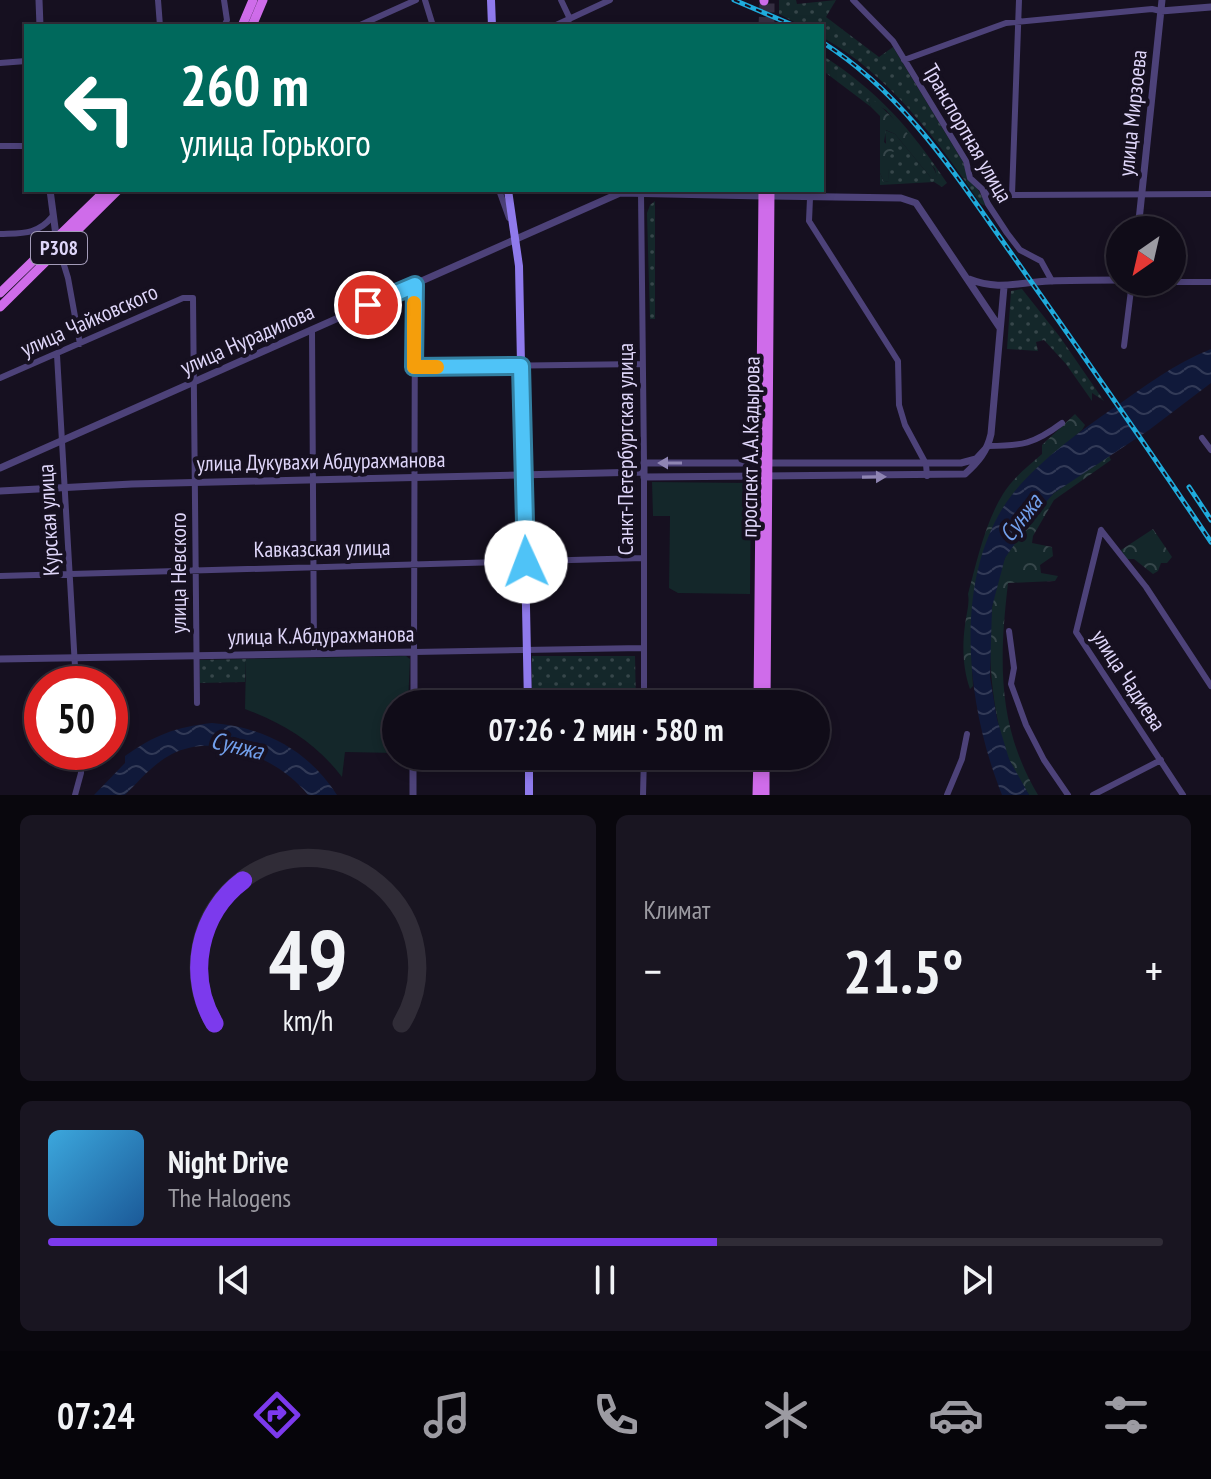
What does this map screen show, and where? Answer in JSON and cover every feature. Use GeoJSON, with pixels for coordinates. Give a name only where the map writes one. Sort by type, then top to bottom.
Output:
{"type":"FeatureCollection","features":[{"type":"Feature","properties":{"kind":"main road"},"geometry":{"type":"LineString","coordinates":[[243,24],[253,0]]}},
{"type":"Feature","properties":{"kind":"main road"},"geometry":{"type":"LineString","coordinates":[[253,24],[263,0]]}},
{"type":"Feature","properties":{"kind":"main road"},"geometry":{"type":"LineString","coordinates":[[491,0],[492,24]]}},
{"type":"Feature","properties":{"kind":"main road","name":"p308"},"geometry":{"type":"LineString","coordinates":[[0,293],[57,244],[104,192]]}},
{"type":"Feature","properties":{"kind":"main road","name":"P308"},"geometry":{"type":"LineString","coordinates":[[0,307],[57,244],[116,192]]}},
{"type":"Feature","properties":{"kind":"main road"},"geometry":{"type":"LineString","coordinates":[[508,192],[517,241],[528,690]]}},
{"type":"Feature","properties":{"kind":"main road","name":"проспект А.А.Кадырова"},"geometry":{"type":"LineString","coordinates":[[766,690],[767,193]]}},
{"type":"Feature","properties":{"kind":"main road","name":"проспект А.А.Кадырова"},"geometry":{"type":"LineString","coordinates":[[758,690],[765,477]]}},
{"type":"Feature","properties":{"kind":"main road"},"geometry":{"type":"LineString","coordinates":[[529,795],[530,770]]}},
{"type":"Feature","properties":{"kind":"main road"},"geometry":{"type":"LineString","coordinates":[[757,795],[758,770]]}},
{"type":"Feature","properties":{"kind":"main road"},"geometry":{"type":"LineString","coordinates":[[765,770],[765,795]]}},
{"type":"Feature","properties":{"kind":"street"},"geometry":{"type":"LineString","coordinates":[[39,0],[40,24]]}},
{"type":"Feature","properties":{"kind":"street"},"geometry":{"type":"LineString","coordinates":[[158,0],[160,24]]}},
{"type":"Feature","properties":{"kind":"street"},"geometry":{"type":"LineString","coordinates":[[224,0],[225,24]]}},
{"type":"Feature","properties":{"kind":"street"},"geometry":{"type":"LineString","coordinates":[[362,24],[416,0]]}},
{"type":"Feature","properties":{"kind":"street"},"geometry":{"type":"LineString","coordinates":[[425,0],[432,24]]}},
{"type":"Feature","properties":{"kind":"street"},"geometry":{"type":"LineString","coordinates":[[561,0],[570,19]]}},
{"type":"Feature","properties":{"kind":"street"},"geometry":{"type":"LineString","coordinates":[[559,24],[610,0]]}},
{"type":"Feature","properties":{"kind":"street","name":"Транспортная улица"},"geometry":{"type":"LineString","coordinates":[[853,0],[893,41],[966,161],[970,178],[984,192],[988,204],[1020,250],[1041,261],[1052,281]]}},
{"type":"Feature","properties":{"kind":"street"},"geometry":{"type":"LineString","coordinates":[[1012,195],[1019,0]]}},
{"type":"Feature","properties":{"kind":"street","name":"улица Мирзоева"},"geometry":{"type":"LineString","coordinates":[[1139,216],[1162,0]]}},
{"type":"Feature","properties":{"kind":"street"},"geometry":{"type":"LineString","coordinates":[[904,60],[1006,23],[1152,9],[1211,7]]}},
{"type":"Feature","properties":{"kind":"street"},"geometry":{"type":"LineString","coordinates":[[0,63],[24,61]]}},
{"type":"Feature","properties":{"kind":"street"},"geometry":{"type":"LineString","coordinates":[[0,146],[24,146]]}},
{"type":"Feature","properties":{"kind":"street"},"geometry":{"type":"LineString","coordinates":[[50,192],[57,244],[68,278],[80,344]]}},
{"type":"Feature","properties":{"kind":"street"},"geometry":{"type":"LineString","coordinates":[[500,192],[517,241]]}},
{"type":"Feature","properties":{"kind":"street"},"geometry":{"type":"LineString","coordinates":[[984,192],[1012,195],[1211,194]]}},
{"type":"Feature","properties":{"kind":"street","name":"улица Нурадилова"},"geometry":{"type":"LineString","coordinates":[[0,468],[620,193],[767,193],[782,197],[901,198],[916,203],[969,279]]}},
{"type":"Feature","properties":{"kind":"street","name":"Санкт-Петербургская улица"},"geometry":{"type":"LineString","coordinates":[[641,193],[644,690]]}},
{"type":"Feature","properties":{"kind":"street"},"geometry":{"type":"LineString","coordinates":[[810,198],[809,221],[898,361],[899,405],[905,425],[926,464],[927,476]]}},
{"type":"Feature","properties":{"kind":"street"},"geometry":{"type":"LineString","coordinates":[[0,234],[32,233],[45,226],[52,217]]}},
{"type":"Feature","properties":{"kind":"street"},"geometry":{"type":"LineString","coordinates":[[969,279],[984,285],[1004,287],[1052,281],[1106,280]]}},
{"type":"Feature","properties":{"kind":"street"},"geometry":{"type":"LineString","coordinates":[[969,279],[1000,328]]}},
{"type":"Feature","properties":{"kind":"street"},"geometry":{"type":"LineString","coordinates":[[1186,282],[1211,282]]}},
{"type":"Feature","properties":{"kind":"street"},"geometry":{"type":"LineString","coordinates":[[414,690],[415,285]]}},
{"type":"Feature","properties":{"kind":"street"},"geometry":{"type":"LineString","coordinates":[[1004,287],[1000,354],[988,446],[977,463],[959,476],[961,463],[976,459],[988,446],[1020,446],[1039,440],[1062,423]]}},
{"type":"Feature","properties":{"kind":"street"},"geometry":{"type":"LineString","coordinates":[[1124,346],[1130,296]]}},
{"type":"Feature","properties":{"kind":"street","name":"улица Чайковского"},"geometry":{"type":"LineString","coordinates":[[0,378],[183,298],[193,298]]}},
{"type":"Feature","properties":{"kind":"street","name":"улица Невского"},"geometry":{"type":"LineString","coordinates":[[193,298],[197,703]]}},
{"type":"Feature","properties":{"kind":"street"},"geometry":{"type":"LineString","coordinates":[[312,330],[316,567],[314,654]]}},
{"type":"Feature","properties":{"kind":"street","name":"Курская улица"},"geometry":{"type":"LineString","coordinates":[[57,355],[75,666]]}},
{"type":"Feature","properties":{"kind":"street"},"geometry":{"type":"LineString","coordinates":[[414,367],[642,364]]}},
{"type":"Feature","properties":{"kind":"street"},"geometry":{"type":"LineString","coordinates":[[1202,438],[1211,450]]}},
{"type":"Feature","properties":{"kind":"street"},"geometry":{"type":"LineString","coordinates":[[830,477],[831,462]]}},
{"type":"Feature","properties":{"kind":"street"},"geometry":{"type":"LineString","coordinates":[[714,463],[714,476]]}},
{"type":"Feature","properties":{"kind":"street","name":"улица Дукувахи Абдурахманова"},"geometry":{"type":"LineString","coordinates":[[0,491],[196,482],[644,471],[714,463],[961,463]]}},
{"type":"Feature","properties":{"kind":"street","name":"улица Дукувахи Абдурахманова"},"geometry":{"type":"LineString","coordinates":[[644,471],[765,477],[959,476]]}},
{"type":"Feature","properties":{"kind":"street","name":"улица Чадиева"},"geometry":{"type":"LineString","coordinates":[[1183,795],[1076,632],[1101,530],[1146,587],[1211,686]]}},
{"type":"Feature","properties":{"kind":"street","name":"Кавказская улица"},"geometry":{"type":"LineString","coordinates":[[0,576],[644,558]]}},
{"type":"Feature","properties":{"kind":"street"},"geometry":{"type":"LineString","coordinates":[[1009,631],[1014,668],[1011,684],[1026,725],[1044,760],[1068,795]]}},
{"type":"Feature","properties":{"kind":"street","name":"улица К.Абдурахманова"},"geometry":{"type":"LineString","coordinates":[[0,659],[643,648]]}},
{"type":"Feature","properties":{"kind":"street"},"geometry":{"type":"LineString","coordinates":[[947,795],[962,759],[967,734]]}},
{"type":"Feature","properties":{"kind":"street"},"geometry":{"type":"LineString","coordinates":[[1093,795],[1161,760]]}},
{"type":"Feature","properties":{"kind":"street"},"geometry":{"type":"LineString","coordinates":[[75,795],[81,770]]}},
{"type":"Feature","properties":{"kind":"street"},"geometry":{"type":"LineString","coordinates":[[413,770],[413,795]]}},
{"type":"Feature","properties":{"kind":"street"},"geometry":{"type":"LineString","coordinates":[[643,795],[644,770]]}},
{"type":"Feature","properties":{"kind":"green space"},"geometry":{"type":"Polygon","coordinates":[[[779,0],[796,0],[797,4],[836,0],[826,17],[879,57],[893,47],[986,206],[981,204],[930,133],[891,90],[847,53],[824,38],[824,24],[798,24],[779,14],[779,0]]]}},
{"type":"Feature","properties":{"kind":"green space"},"geometry":{"type":"Polygon","coordinates":[[[824,56],[892,112],[947,183],[942,187],[934,182],[880,185],[880,173],[884,182],[889,181],[885,130],[895,134],[932,179],[937,178],[935,169],[886,110],[868,100],[871,107],[824,72],[824,56]]]}},
{"type":"Feature","properties":{"kind":"green space"},"geometry":{"type":"Polygon","coordinates":[[[871,98],[919,147],[938,179],[932,179],[895,134],[886,130],[884,142],[894,151],[888,158],[889,181],[884,182],[880,173],[880,116],[871,107],[868,100],[871,98]]]}},
{"type":"Feature","properties":{"kind":"green space"},"geometry":{"type":"Polygon","coordinates":[[[655,201],[655,319],[650,319],[647,213],[655,201]]]}},
{"type":"Feature","properties":{"kind":"green space"},"geometry":{"type":"Polygon","coordinates":[[[1022,289],[1104,401],[1092,393],[1092,401],[1066,364],[1044,340],[1036,342],[1038,351],[1007,349],[1011,291],[1022,289]]]}},
{"type":"Feature","properties":{"kind":"green space"},"geometry":{"type":"Polygon","coordinates":[[[1075,414],[1085,425],[1082,430],[1020,486],[993,528],[975,594],[972,617],[973,686],[970,689],[963,650],[964,633],[968,594],[986,530],[1007,488],[1042,454],[1042,445],[1075,414]]]}},
{"type":"Feature","properties":{"kind":"green space"},"geometry":{"type":"Polygon","coordinates":[[[1109,456],[1111,460],[1054,500],[1033,536],[1032,543],[1052,547],[1053,556],[1040,565],[1041,573],[1058,576],[1055,581],[1008,583],[1003,639],[1004,692],[1015,744],[1038,795],[1029,795],[1008,757],[992,685],[990,630],[997,579],[1014,542],[1047,500],[1066,483],[1109,456]]]}},
{"type":"Feature","properties":{"kind":"green space"},"geometry":{"type":"Polygon","coordinates":[[[652,482],[751,483],[750,594],[678,593],[669,588],[670,516],[653,516],[652,482]]]}},
{"type":"Feature","properties":{"kind":"green space"},"geometry":{"type":"Polygon","coordinates":[[[1153,529],[1172,557],[1167,563],[1161,563],[1153,574],[1134,559],[1127,559],[1121,550],[1153,529]]]}},
{"type":"Feature","properties":{"kind":"green space"},"geometry":{"type":"Polygon","coordinates":[[[406,656],[410,659],[409,690],[382,690],[382,753],[345,752],[342,777],[322,754],[299,736],[245,709],[246,659],[406,656]]]}},
{"type":"Feature","properties":{"kind":"green space"},"geometry":{"type":"Polygon","coordinates":[[[532,656],[635,656],[636,690],[532,690],[532,656]]]}},
{"type":"Feature","properties":{"kind":"green space"},"geometry":{"type":"Polygon","coordinates":[[[246,659],[245,682],[200,683],[200,660],[246,659]]]}},
{"type":"Feature","properties":{"kind":"water","name":"Сунжа"},"geometry":{"type":"Polygon","coordinates":[[[1211,349],[1211,383],[1149,430],[1054,493],[1005,558],[992,607],[990,677],[997,719],[1009,759],[1029,795],[1002,795],[981,726],[971,649],[977,574],[988,538],[1014,492],[1054,453],[1160,376],[1211,349]]]}},
{"type":"Feature","properties":{"kind":"water","name":"Сунжа"},"geometry":{"type":"Polygon","coordinates":[[[212,723],[231,725],[267,736],[313,765],[337,795],[308,795],[281,770],[264,760],[227,747],[208,746],[189,748],[165,758],[125,795],[94,795],[118,770],[128,770],[128,754],[156,737],[212,723]]]}},
{"type":"Feature","properties":{"kind":"tunnel"},"geometry":{"type":"LineString","coordinates":[[770,0],[770,24]]}},
{"type":"Feature","properties":{"kind":"tunnel"},"geometry":{"type":"LineString","coordinates":[[763,24],[764,1]]}},
{"type":"Feature","properties":{"kind":"railway"},"geometry":{"type":"LineString","coordinates":[[734,0],[790,24]]}},
{"type":"Feature","properties":{"kind":"railway"},"geometry":{"type":"LineString","coordinates":[[824,43],[881,88],[930,142],[1067,332],[1211,542]]}},
{"type":"Feature","properties":{"kind":"railway"},"geometry":{"type":"LineString","coordinates":[[1189,487],[1211,520]]}},
{"type":"Feature","properties":{"kind":"slow traffic"},"geometry":{"type":"LineString","coordinates":[[414,303],[414,367],[437,367]]}},
{"type":"Feature","properties":{"kind":"route"},"geometry":{"type":"LineString","coordinates":[[368,305],[415,285],[414,367],[521,366],[526,562]]}}]}
